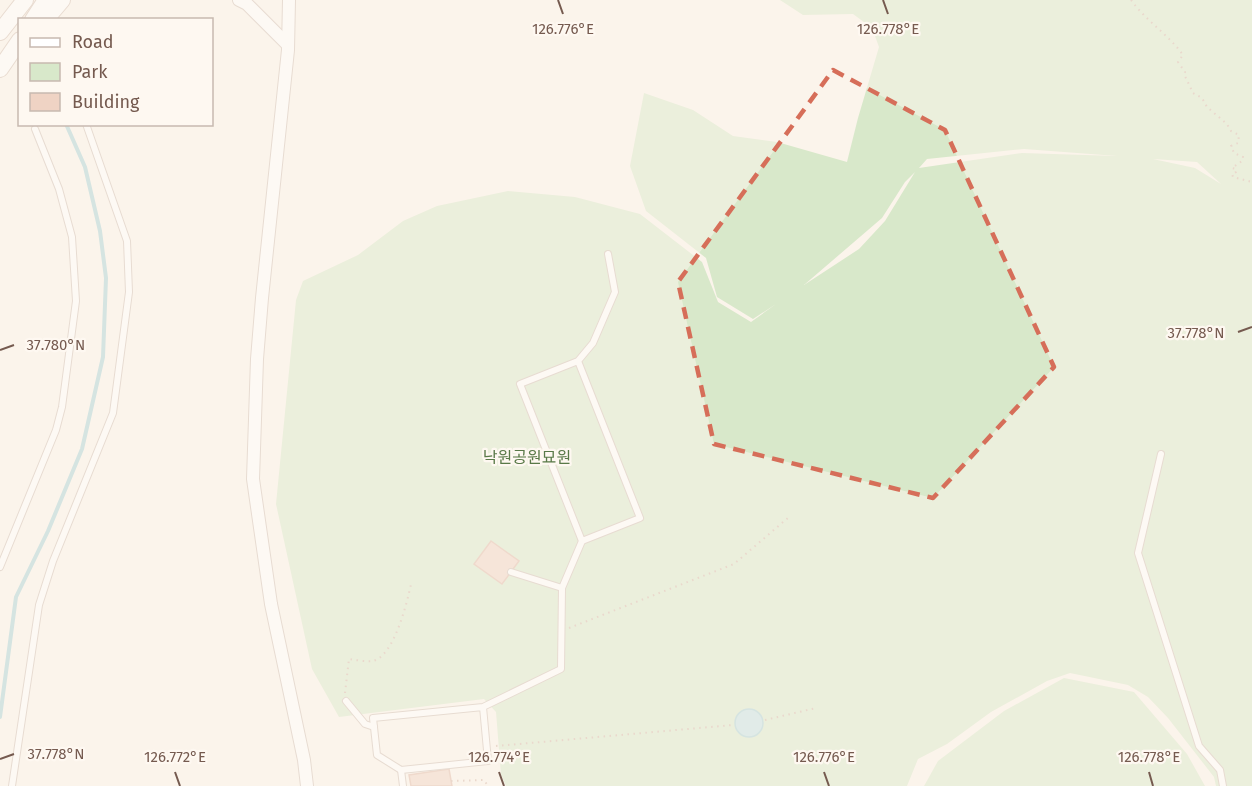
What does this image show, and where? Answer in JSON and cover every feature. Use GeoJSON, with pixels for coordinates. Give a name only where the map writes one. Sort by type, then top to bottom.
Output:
{"type":"FeatureCollection","features":[{"type":"Feature","properties":{"kind":"main road"},"geometry":{"type":"LineString","coordinates":[[0,32],[12,17],[13,0]]}},
{"type":"Feature","properties":{"kind":"main road"},"geometry":{"type":"LineString","coordinates":[[12,17],[39,11],[62,0]]}},
{"type":"Feature","properties":{"kind":"main road"},"geometry":{"type":"LineString","coordinates":[[4,64],[18,43]]}},
{"type":"Feature","properties":{"kind":"street"},"geometry":{"type":"LineString","coordinates":[[239,0],[247,4],[288,45]]}},
{"type":"Feature","properties":{"kind":"street"},"geometry":{"type":"LineString","coordinates":[[289,0],[288,45],[257,359],[253,479],[271,604],[308,786]]}},
{"type":"Feature","properties":{"kind":"lane"},"geometry":{"type":"LineString","coordinates":[[12,786],[39,605],[53,561],[113,413],[129,292],[127,241],[87,126]]}},
{"type":"Feature","properties":{"kind":"lane"},"geometry":{"type":"LineString","coordinates":[[0,567],[56,430],[62,407],[76,301],[72,237],[59,189],[35,129]]}},
{"type":"Feature","properties":{"kind":"lane"},"geometry":{"type":"LineString","coordinates":[[582,541],[520,384],[579,361],[593,343],[615,292],[608,254]]}},
{"type":"Feature","properties":{"kind":"lane"},"geometry":{"type":"LineString","coordinates":[[483,707],[488,761],[401,770],[377,755],[373,718],[483,707],[561,669],[561,588],[582,541],[640,518],[579,361]]}},
{"type":"Feature","properties":{"kind":"lane"},"geometry":{"type":"LineString","coordinates":[[1161,454],[1138,553],[1199,746],[1220,770],[1223,786]]}},
{"type":"Feature","properties":{"kind":"lane"},"geometry":{"type":"LineString","coordinates":[[511,572],[561,588]]}},
{"type":"Feature","properties":{"kind":"lane"},"geometry":{"type":"LineString","coordinates":[[346,701],[365,724],[374,727]]}},
{"type":"Feature","properties":{"kind":"lane"},"geometry":{"type":"LineString","coordinates":[[401,770],[403,786]]}},
{"type":"Feature","properties":{"kind":"path"},"geometry":{"type":"LineString","coordinates":[[1131,0],[1144,12],[1148,21],[1183,56],[1178,62],[1185,72],[1193,93],[1202,98],[1207,107],[1227,124],[1231,131],[1239,135],[1238,143],[1231,146],[1234,153],[1243,157],[1242,161],[1232,168],[1236,169],[1236,172],[1232,174],[1233,177],[1252,182]]}},
{"type":"Feature","properties":{"kind":"path"},"geometry":{"type":"LineString","coordinates":[[561,631],[734,564],[789,517]]}},
{"type":"Feature","properties":{"kind":"path"},"geometry":{"type":"LineString","coordinates":[[346,701],[344,689],[349,659],[374,661],[387,651],[405,611],[411,584]]}},
{"type":"Feature","properties":{"kind":"path"},"geometry":{"type":"LineString","coordinates":[[765,720],[816,708]]}},
{"type":"Feature","properties":{"kind":"path"},"geometry":{"type":"LineString","coordinates":[[487,747],[733,725]]}},
{"type":"Feature","properties":{"kind":"path"},"geometry":{"type":"LineString","coordinates":[[451,781],[484,780],[488,786]]}},
{"type":"Feature","properties":{"kind":"highlighted area"},"geometry":{"type":"Polygon","coordinates":[[[833,70],[945,130],[1054,367],[933,498],[714,444],[678,282],[833,70]]]}},
{"type":"Feature","properties":{"kind":"green space","name":"낙원공원묘원"},"geometry":{"type":"Polygon","coordinates":[[[780,0],[1252,0],[1252,786],[1216,786],[1214,777],[1168,718],[1148,697],[1128,685],[1070,673],[1047,681],[991,712],[947,744],[918,759],[907,786],[506,786],[501,775],[496,712],[484,699],[339,717],[312,669],[276,504],[296,300],[303,281],[358,255],[403,221],[437,206],[508,191],[575,197],[640,214],[702,262],[718,302],[751,322],[776,304],[753,319],[717,297],[706,258],[646,211],[630,166],[644,93],[693,110],[733,136],[777,142],[847,162],[879,47],[872,28],[853,14],[803,15],[780,0]],[[1024,149],[927,159],[919,168],[1022,153],[1117,156],[1024,149]],[[1153,159],[1195,168],[1221,184],[1197,162],[1153,159]],[[915,172],[905,182],[882,218],[804,285],[859,249],[885,221],[915,172]]]}},
{"type":"Feature","properties":{"kind":"green space"},"geometry":{"type":"Polygon","coordinates":[[[1064,678],[1134,692],[1187,754],[1205,786],[924,786],[938,761],[1004,711],[1064,678]]]}},
{"type":"Feature","properties":{"kind":"water"},"geometry":{"type":"Polygon","coordinates":[[[749,709],[759,713],[763,723],[759,733],[749,737],[739,733],[735,723],[739,713],[749,709]]]}},
{"type":"Feature","properties":{"kind":"building"},"geometry":{"type":"Polygon","coordinates":[[[491,541],[519,561],[502,584],[474,564],[491,541]]]}},
{"type":"Feature","properties":{"kind":"building"},"geometry":{"type":"Polygon","coordinates":[[[449,769],[452,786],[411,786],[409,775],[449,769]]]}},
{"type":"Feature","properties":{"kind":"waterway"},"geometry":{"type":"LineString","coordinates":[[0,717],[16,597],[48,531],[82,449],[103,357],[106,278],[100,231],[85,167],[67,126]]}}]}
